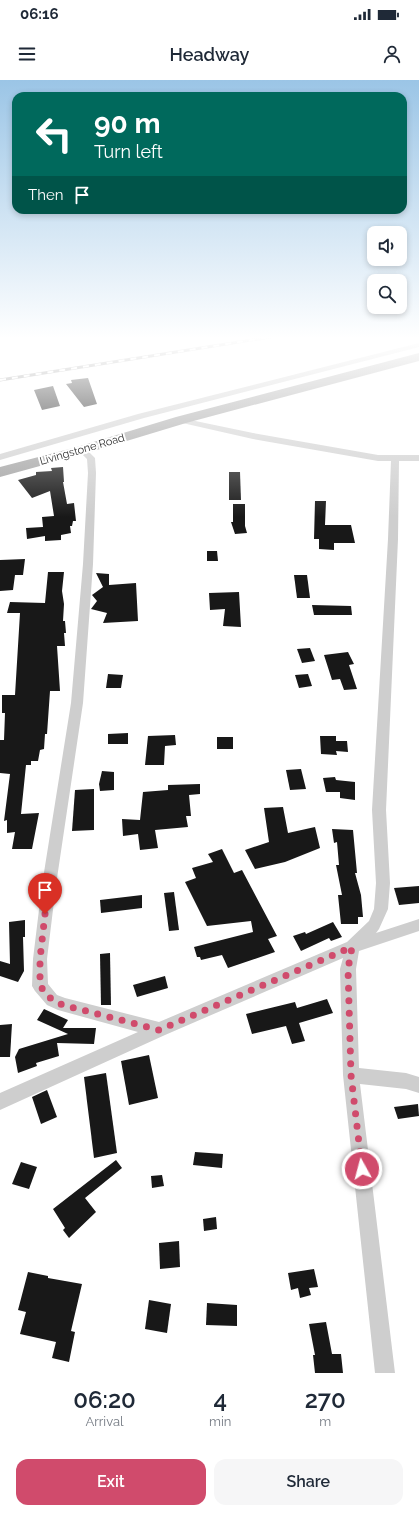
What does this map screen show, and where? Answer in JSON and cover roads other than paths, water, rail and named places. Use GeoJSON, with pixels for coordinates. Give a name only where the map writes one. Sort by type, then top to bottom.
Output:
{"type":"FeatureCollection","features":[{"type":"Feature","properties":{"kind":"highway","name":"Livingstone Road"},"geometry":{"type":"LineString","coordinates":[[0,472],[82,450],[181,420],[270,396]]}},
{"type":"Feature","properties":{"kind":"street"},"geometry":{"type":"LineString","coordinates":[[0,457],[141,416],[218,396]]}},
{"type":"Feature","properties":{"kind":"street"},"geometry":{"type":"LineString","coordinates":[[181,420],[253,436],[378,458],[419,458]]}},
{"type":"Feature","properties":{"kind":"street"},"geometry":{"type":"LineString","coordinates":[[82,450],[91,458],[92,473],[88,564],[83,608],[77,703],[49,884],[40,959],[40,986],[52,1000],[63,1005],[159,1030]]}},
{"type":"Feature","properties":{"kind":"street"},"geometry":{"type":"LineString","coordinates":[[385,1373],[351,1075],[348,969],[352,947],[374,925],[380,909],[384,883],[379,810],[393,539],[395,459]]}},
{"type":"Feature","properties":{"kind":"street"},"geometry":{"type":"LineString","coordinates":[[0,1102],[159,1030],[352,947],[419,925]]}},
{"type":"Feature","properties":{"kind":"street"},"geometry":{"type":"LineString","coordinates":[[351,1075],[406,1081],[419,1086]]}}]}
